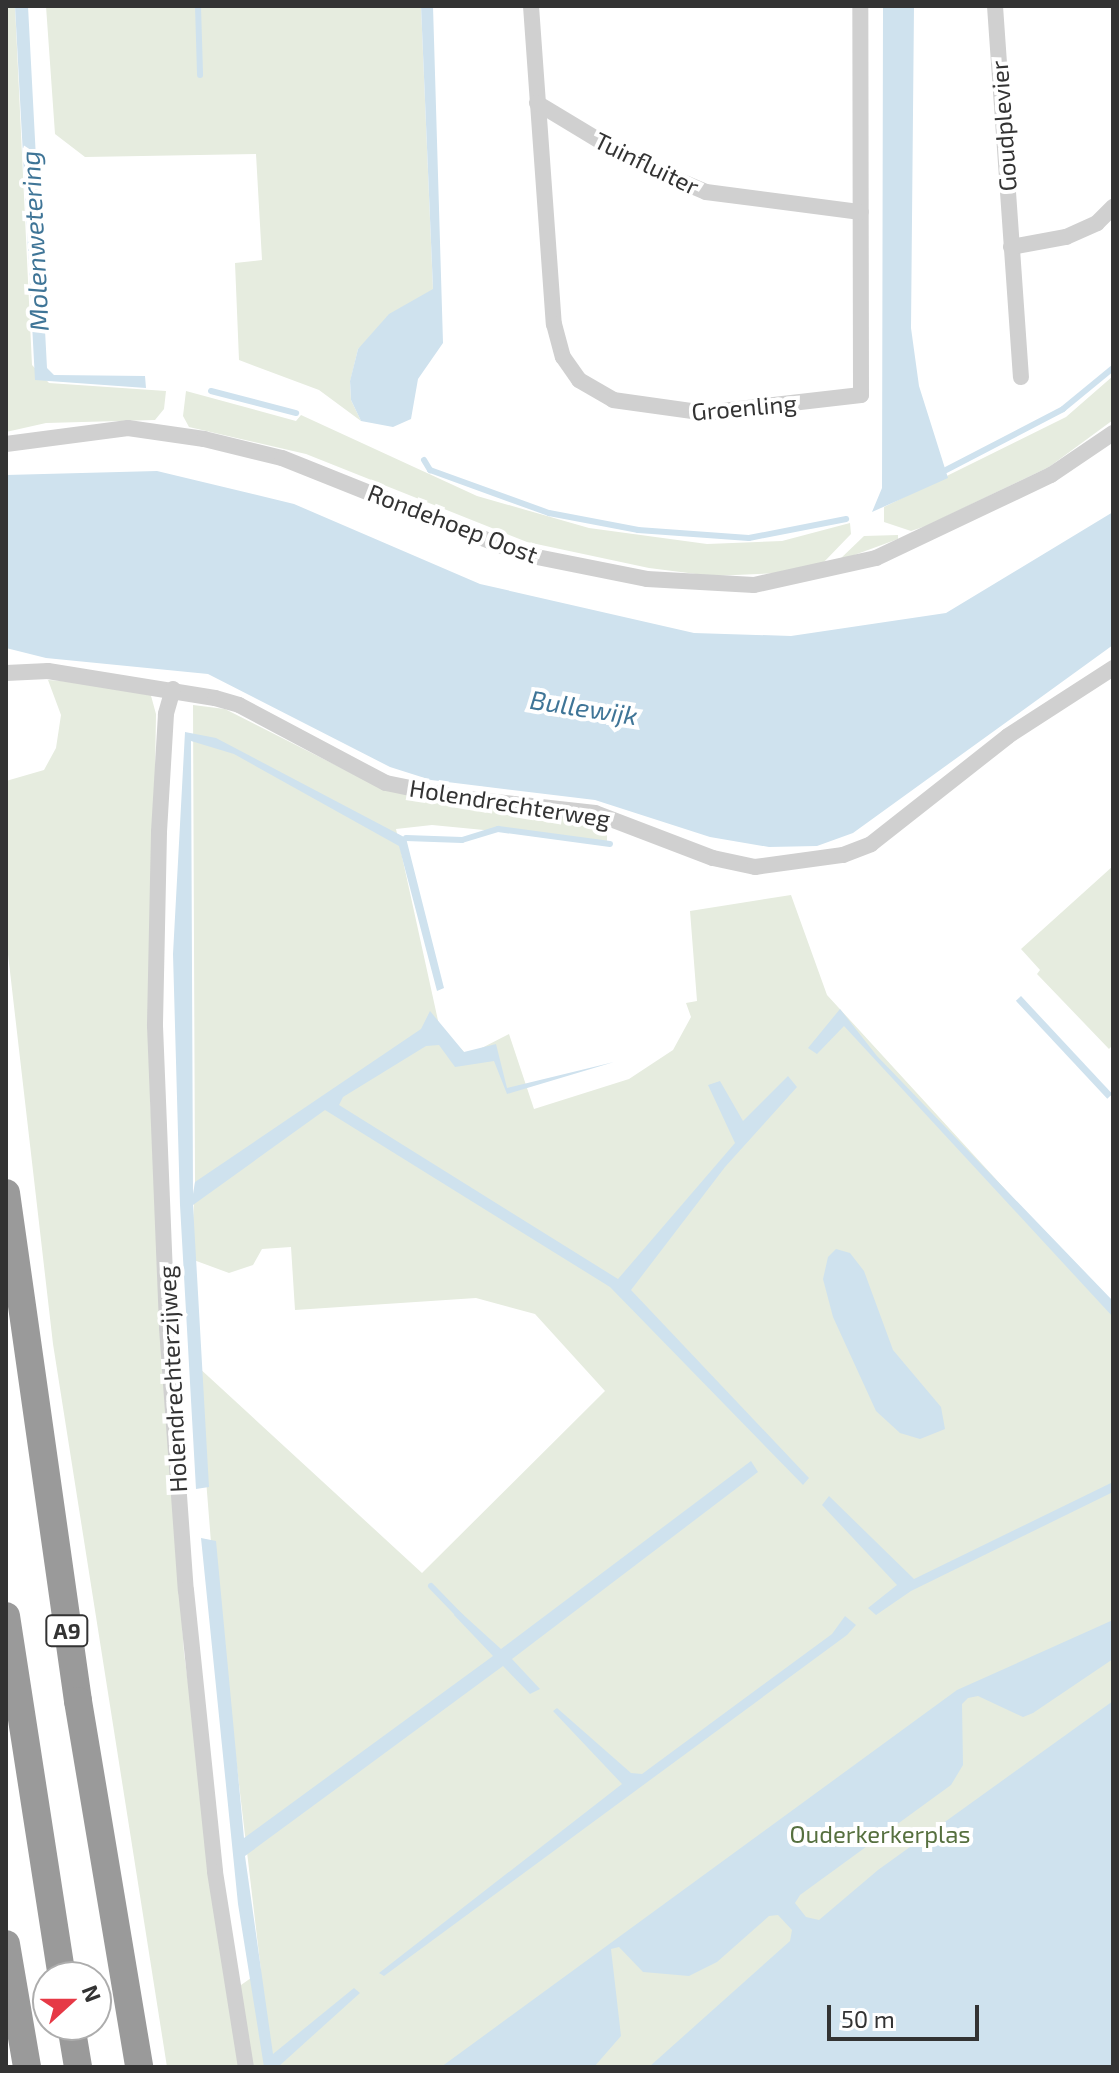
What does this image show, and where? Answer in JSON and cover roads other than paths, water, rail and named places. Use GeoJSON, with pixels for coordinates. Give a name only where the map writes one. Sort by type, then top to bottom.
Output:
{"type":"FeatureCollection","features":[{"type":"Feature","properties":{"kind":"highway","name":"A9"},"geometry":{"type":"LineString","coordinates":[[6,1193],[75,1685],[139,2067]]}},
{"type":"Feature","properties":{"kind":"highway","name":"A9"},"geometry":{"type":"LineString","coordinates":[[6,1616],[60,1961]]}},
{"type":"Feature","properties":{"kind":"highway"},"geometry":{"type":"LineString","coordinates":[[6,1944],[27,2067]]}},
{"type":"Feature","properties":{"kind":"highway"},"geometry":{"type":"LineString","coordinates":[[74,2041],[78,2067]]}},
{"type":"Feature","properties":{"kind":"street","name":"Groenling"},"geometry":{"type":"LineString","coordinates":[[531,6],[554,324],[563,357],[579,380],[613,400],[705,413],[861,395],[860,6]]}},
{"type":"Feature","properties":{"kind":"street","name":"Goudplevier"},"geometry":{"type":"LineString","coordinates":[[995,6],[1021,377]]}},
{"type":"Feature","properties":{"kind":"street","name":"Tuinfluiter"},"geometry":{"type":"LineString","coordinates":[[537,103],[633,161],[706,192],[861,212]]}},
{"type":"Feature","properties":{"kind":"street"},"geometry":{"type":"LineString","coordinates":[[1011,247],[1066,237],[1097,223],[1113,207]]}},
{"type":"Feature","properties":{"kind":"street","name":"Rondehoep Oost"},"geometry":{"type":"LineString","coordinates":[[6,444],[48,434],[128,428],[204,439],[282,458],[522,554],[647,579],[754,585],[876,558],[1051,475],[1113,433]]}},
{"type":"Feature","properties":{"kind":"street","name":"Holendrechterweg"},"geometry":{"type":"LineString","coordinates":[[6,673],[48,671],[173,689],[239,705],[386,783],[459,798],[595,813],[713,858],[755,867],[809,862],[871,844],[1008,736],[1113,668]]}},
{"type":"Feature","properties":{"kind":"street","name":"Holendrechterzijweg"},"geometry":{"type":"LineString","coordinates":[[173,689],[166,714],[159,832],[155,1026],[167,1328],[204,1762],[246,2067]]}},
{"type":"Feature","properties":{"kind":"water","name":"Molenwetering"},"geometry":{"type":"Polygon","coordinates":[[[15,6],[28,6],[47,368],[54,375],[145,376],[146,388],[35,380],[15,6]]]}},
{"type":"Feature","properties":{"kind":"water"},"geometry":{"type":"Polygon","coordinates":[[[421,6],[433,6],[443,343],[418,379],[411,419],[393,427],[361,421],[351,400],[350,381],[358,349],[389,314],[433,289],[421,6]]]}},
{"type":"Feature","properties":{"kind":"water"},"geometry":{"type":"Polygon","coordinates":[[[883,6],[914,6],[911,328],[919,386],[948,478],[872,512],[882,488],[883,6]]]}},
{"type":"Feature","properties":{"kind":"water","name":"Bullewijk"},"geometry":{"type":"Polygon","coordinates":[[[157,471],[294,504],[480,584],[694,633],[791,636],[946,613],[1113,512],[1113,645],[853,833],[817,846],[769,847],[710,837],[595,800],[431,780],[390,767],[208,674],[46,658],[6,648],[6,475],[157,471]]]}},
{"type":"Feature","properties":{"kind":"water"},"geometry":{"type":"Polygon","coordinates":[[[185,732],[216,738],[406,838],[444,988],[437,991],[399,846],[234,754],[191,741],[193,1194],[195,1182],[421,1029],[430,1011],[464,1052],[496,1044],[507,1088],[614,1062],[507,1094],[494,1061],[455,1067],[439,1045],[426,1046],[343,1097],[339,1105],[618,1279],[735,1143],[708,1085],[720,1081],[743,1121],[788,1076],[797,1087],[725,1167],[631,1290],[809,1478],[803,1485],[610,1287],[325,1110],[193,1205],[209,1487],[196,1489],[180,1205],[173,954],[185,732]]]}},
{"type":"Feature","properties":{"kind":"water"},"geometry":{"type":"Polygon","coordinates":[[[1021,996],[1112,1094],[1107,1099],[1016,1001],[1021,996]]]}},
{"type":"Feature","properties":{"kind":"water"},"geometry":{"type":"Polygon","coordinates":[[[840,1009],[877,1056],[1113,1301],[1113,1317],[844,1026],[817,1054],[808,1048],[840,1009]]]}},
{"type":"Feature","properties":{"kind":"water"},"geometry":{"type":"Polygon","coordinates":[[[836,1249],[850,1253],[864,1271],[893,1350],[941,1407],[945,1429],[920,1439],[900,1433],[876,1411],[833,1317],[823,1279],[828,1257],[836,1249]]]}},
{"type":"Feature","properties":{"kind":"water"},"geometry":{"type":"Polygon","coordinates":[[[751,1461],[758,1472],[512,1659],[540,1689],[530,1694],[503,1666],[245,1856],[273,2054],[354,1988],[360,1993],[278,2067],[264,2067],[238,1904],[201,1538],[216,1541],[244,1838],[493,1656],[454,1615],[458,1610],[501,1649],[751,1461]]]}},
{"type":"Feature","properties":{"kind":"water"},"geometry":{"type":"Polygon","coordinates":[[[1113,1482],[1113,1492],[911,1591],[876,1615],[868,1608],[897,1585],[822,1505],[829,1496],[914,1579],[1113,1482]]]}},
{"type":"Feature","properties":{"kind":"water"},"geometry":{"type":"Polygon","coordinates":[[[845,1616],[856,1625],[847,1635],[384,1976],[379,1973],[622,1784],[553,1711],[557,1708],[631,1773],[642,1774],[832,1634],[845,1616]]]}},
{"type":"Feature","properties":{"kind":"water","name":"Ouderkerkerplas"},"geometry":{"type":"Polygon","coordinates":[[[1113,1620],[1113,1659],[1033,1713],[1023,1717],[978,1696],[968,1698],[962,1704],[963,1765],[951,1785],[800,1895],[795,1903],[806,1917],[819,1920],[878,1870],[1113,1701],[1113,2067],[649,2067],[790,1941],[792,1930],[778,1915],[769,1916],[717,1962],[689,1976],[643,1972],[619,1947],[611,1949],[621,2036],[594,2067],[441,2067],[957,1690],[1113,1620]]]}},
{"type":"Feature","properties":{"kind":"waterway"},"geometry":{"type":"LineString","coordinates":[[198,6],[200,75]]}},
{"type":"Feature","properties":{"kind":"waterway"},"geometry":{"type":"LineString","coordinates":[[946,470],[1063,409],[1113,368]]}},
{"type":"Feature","properties":{"kind":"waterway"},"geometry":{"type":"LineString","coordinates":[[211,391],[296,413]]}},
{"type":"Feature","properties":{"kind":"waterway"},"geometry":{"type":"LineString","coordinates":[[424,460],[430,470],[549,513],[638,530],[749,538],[846,519]]}},
{"type":"Feature","properties":{"kind":"waterway"},"geometry":{"type":"LineString","coordinates":[[406,838],[462,840],[498,829],[610,844]]}},
{"type":"Feature","properties":{"kind":"waterway"},"geometry":{"type":"LineString","coordinates":[[431,1586],[462,1618]]}}]}
